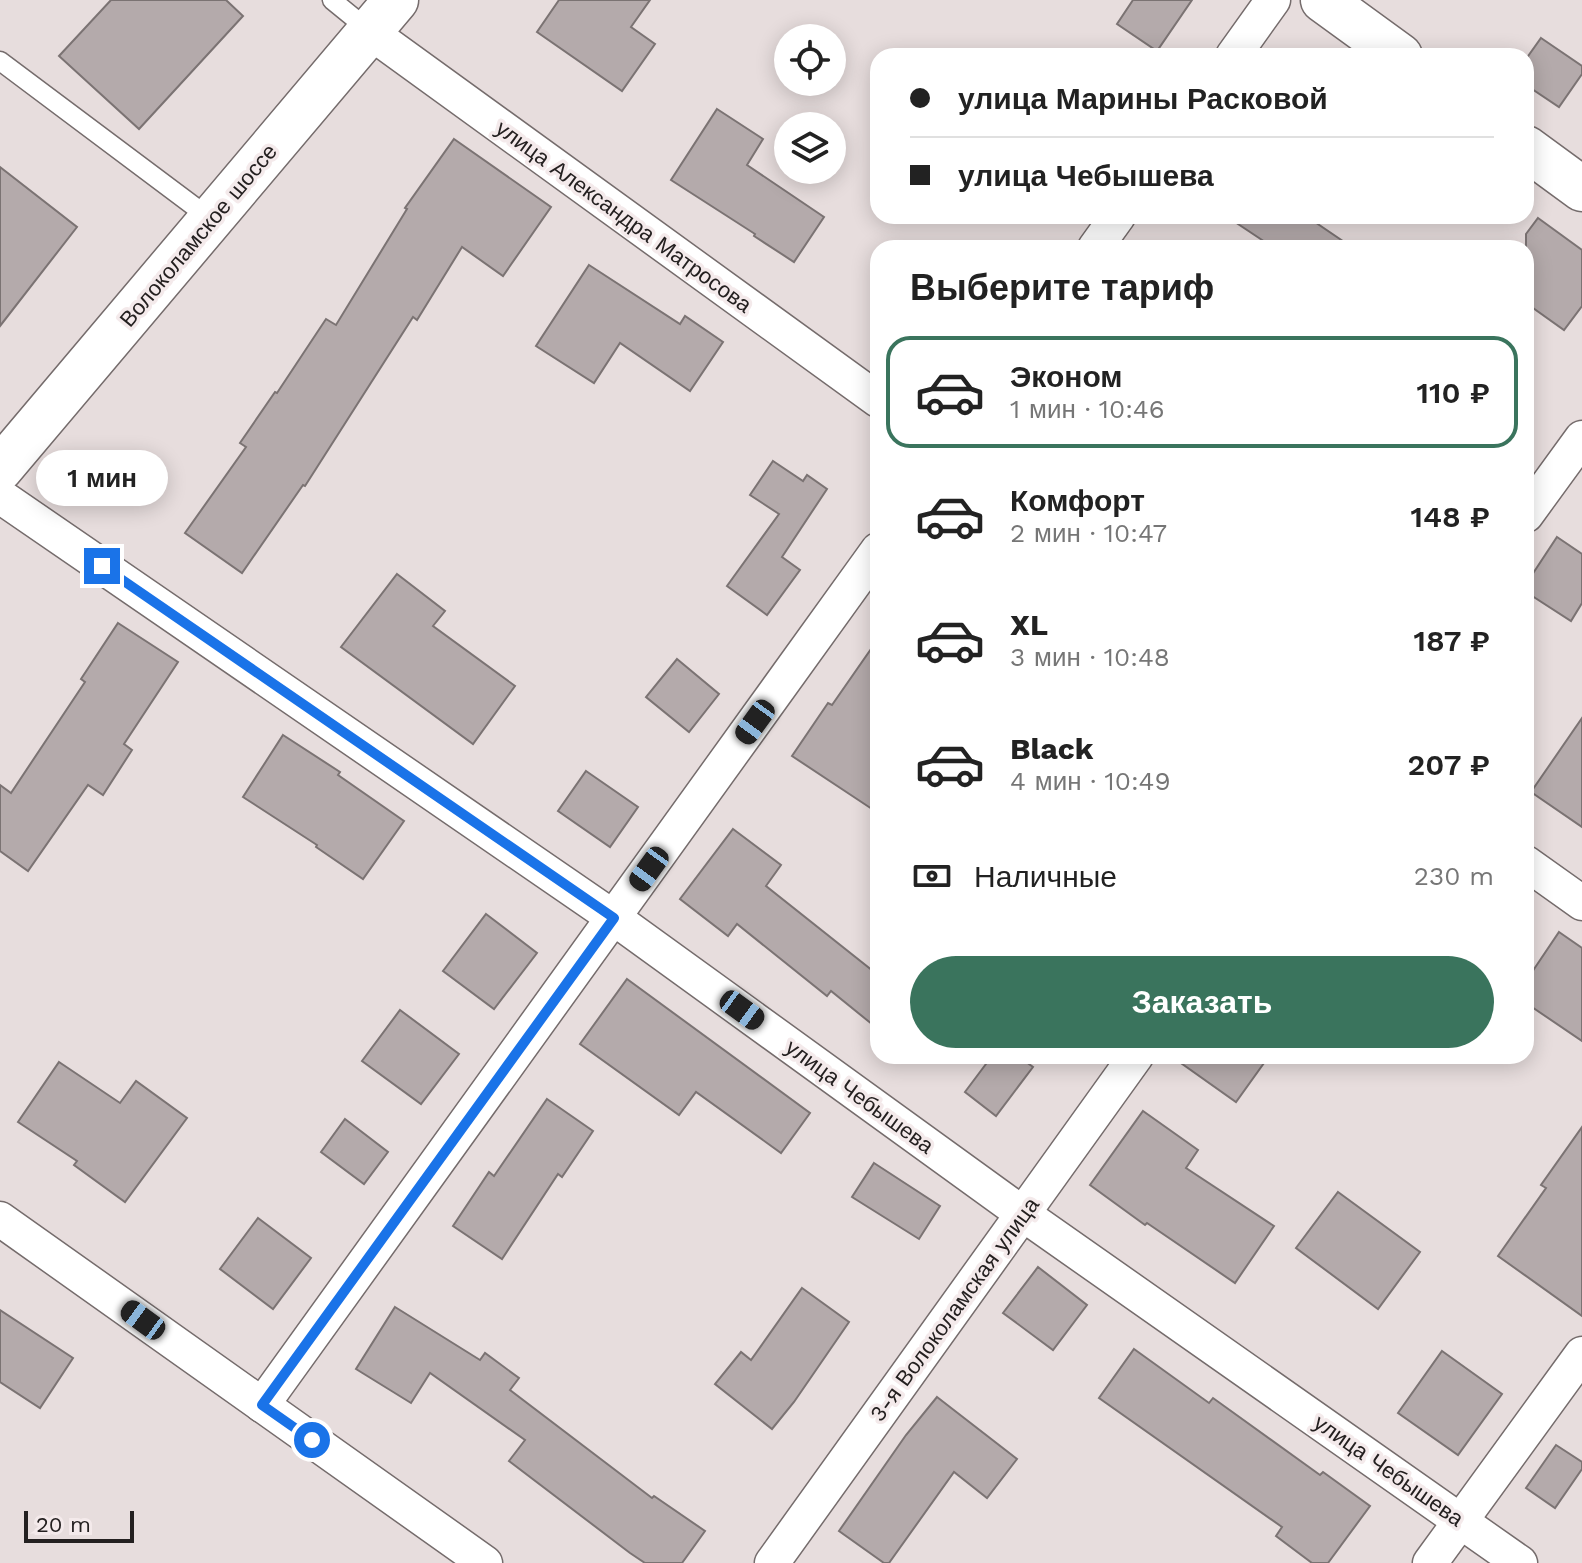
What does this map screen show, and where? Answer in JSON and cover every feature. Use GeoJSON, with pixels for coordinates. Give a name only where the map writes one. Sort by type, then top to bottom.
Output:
{"type":"FeatureCollection","features":[{"type":"Feature","properties":{"kind":"main road"},"geometry":{"type":"LineString","coordinates":[[1323,0],[1389,48]]}},
{"type":"Feature","properties":{"kind":"main road","name":"Волоколамское шоссе"},"geometry":{"type":"LineString","coordinates":[[0,469],[383,16]]}},
{"type":"Feature","properties":{"kind":"main road"},"geometry":{"type":"LineString","coordinates":[[1534,154],[1582,189]]}},
{"type":"Feature","properties":{"kind":"street"},"geometry":{"type":"LineString","coordinates":[[1239,48],[1273,0]]}},
{"type":"Feature","properties":{"kind":"street","name":"улица Александра Матросова"},"geometry":{"type":"LineString","coordinates":[[383,16],[870,394]]}},
{"type":"Feature","properties":{"kind":"street"},"geometry":{"type":"LineString","coordinates":[[1534,504],[1582,438]]}},
{"type":"Feature","properties":{"kind":"street","name":"улица Чебышева"},"geometry":{"type":"LineString","coordinates":[[0,496],[614,918],[1023,1214],[1520,1563]]}},
{"type":"Feature","properties":{"kind":"street"},"geometry":{"type":"LineString","coordinates":[[262,1405],[870,561]]}},
{"type":"Feature","properties":{"kind":"street"},"geometry":{"type":"LineString","coordinates":[[1534,869],[1582,903]]}},
{"type":"Feature","properties":{"kind":"street","name":"3-я Волоколамская улица"},"geometry":{"type":"LineString","coordinates":[[772,1563],[1130,1064]]}},
{"type":"Feature","properties":{"kind":"street"},"geometry":{"type":"LineString","coordinates":[[0,1219],[485,1563]]}},
{"type":"Feature","properties":{"kind":"street"},"geometry":{"type":"LineString","coordinates":[[1430,1563],[1582,1354]]}},
{"type":"Feature","properties":{"kind":"lane"},"geometry":{"type":"LineString","coordinates":[[332,0],[383,16]]}},
{"type":"Feature","properties":{"kind":"lane"},"geometry":{"type":"LineString","coordinates":[[0,61],[211,219]]}},
{"type":"Feature","properties":{"kind":"building"},"geometry":{"type":"Polygon","coordinates":[[[111,0],[226,0],[243,16],[139,129],[59,56],[111,0]]]}},
{"type":"Feature","properties":{"kind":"building"},"geometry":{"type":"Polygon","coordinates":[[[559,0],[650,0],[631,27],[655,44],[622,91],[537,32],[559,0]]]}},
{"type":"Feature","properties":{"kind":"building"},"geometry":{"type":"Polygon","coordinates":[[[1133,0],[1192,0],[1159,48],[1153,48],[1117,24],[1133,0]]]}},
{"type":"Feature","properties":{"kind":"building"},"geometry":{"type":"Polygon","coordinates":[[[1541,38],[1582,66],[1582,74],[1559,107],[1534,90],[1534,48],[1541,38]]]}},
{"type":"Feature","properties":{"kind":"building"},"geometry":{"type":"Polygon","coordinates":[[[717,109],[763,139],[747,165],[824,217],[794,262],[671,180],[717,109]]]}},
{"type":"Feature","properties":{"kind":"building"},"geometry":{"type":"Polygon","coordinates":[[[454,139],[551,207],[503,276],[462,247],[417,320],[413,317],[305,486],[242,573],[185,533],[246,447],[240,443],[326,319],[336,325],[405,208],[454,139]]]}},
{"type":"Feature","properties":{"kind":"building"},"geometry":{"type":"Polygon","coordinates":[[[0,167],[77,227],[0,326],[0,167]]]}},
{"type":"Feature","properties":{"kind":"building"},"geometry":{"type":"Polygon","coordinates":[[[1538,218],[1582,250],[1582,306],[1564,330],[1534,309],[1534,240],[1526,240],[1526,234],[1538,218]]]}},
{"type":"Feature","properties":{"kind":"building"},"geometry":{"type":"Polygon","coordinates":[[[1238,224],[1318,224],[1341,240],[1262,240],[1238,224]]]}},
{"type":"Feature","properties":{"kind":"building"},"geometry":{"type":"Polygon","coordinates":[[[589,265],[680,324],[685,316],[723,342],[690,391],[620,343],[594,383],[536,346],[589,265]]]}},
{"type":"Feature","properties":{"kind":"building"},"geometry":{"type":"Polygon","coordinates":[[[773,461],[803,481],[807,475],[827,489],[782,557],[800,570],[767,615],[727,586],[779,514],[750,495],[773,461]]]}},
{"type":"Feature","properties":{"kind":"building"},"geometry":{"type":"Polygon","coordinates":[[[1557,537],[1582,554],[1582,603],[1571,621],[1534,597],[1534,572],[1557,537]]]}},
{"type":"Feature","properties":{"kind":"building"},"geometry":{"type":"Polygon","coordinates":[[[397,574],[445,611],[433,626],[515,686],[473,744],[341,647],[397,574]]]}},
{"type":"Feature","properties":{"kind":"building"},"geometry":{"type":"Polygon","coordinates":[[[118,623],[178,662],[124,744],[132,750],[103,795],[88,785],[28,871],[0,851],[0,785],[11,793],[85,682],[81,679],[118,623]]]}},
{"type":"Feature","properties":{"kind":"building"},"geometry":{"type":"Polygon","coordinates":[[[870,650],[870,808],[792,756],[828,703],[832,705],[870,650]]]}},
{"type":"Feature","properties":{"kind":"building"},"geometry":{"type":"Polygon","coordinates":[[[677,659],[719,694],[689,732],[646,697],[677,659]]]}},
{"type":"Feature","properties":{"kind":"building"},"geometry":{"type":"Polygon","coordinates":[[[1582,718],[1582,827],[1534,794],[1534,788],[1582,718]]]}},
{"type":"Feature","properties":{"kind":"building"},"geometry":{"type":"Polygon","coordinates":[[[283,735],[340,772],[338,775],[404,821],[363,879],[243,797],[283,735]]]}},
{"type":"Feature","properties":{"kind":"building"},"geometry":{"type":"Polygon","coordinates":[[[586,771],[638,807],[610,847],[558,811],[586,771]]]}},
{"type":"Feature","properties":{"kind":"building"},"geometry":{"type":"Polygon","coordinates":[[[733,829],[781,865],[766,886],[870,969],[870,1023],[831,991],[827,996],[737,924],[728,936],[680,899],[733,829]]]}},
{"type":"Feature","properties":{"kind":"building"},"geometry":{"type":"Polygon","coordinates":[[[486,914],[537,953],[494,1009],[443,971],[486,914]]]}},
{"type":"Feature","properties":{"kind":"building"},"geometry":{"type":"Polygon","coordinates":[[[1559,932],[1582,948],[1582,1041],[1534,1008],[1534,969],[1559,932]]]}},
{"type":"Feature","properties":{"kind":"building"},"geometry":{"type":"Polygon","coordinates":[[[627,979],[810,1113],[781,1153],[696,1092],[679,1115],[580,1044],[627,979]]]}},
{"type":"Feature","properties":{"kind":"building"},"geometry":{"type":"Polygon","coordinates":[[[400,1010],[459,1054],[421,1104],[362,1061],[400,1010]]]}},
{"type":"Feature","properties":{"kind":"building"},"geometry":{"type":"Polygon","coordinates":[[[59,1062],[120,1103],[136,1081],[187,1118],[125,1202],[74,1165],[77,1161],[18,1122],[59,1062]]]}},
{"type":"Feature","properties":{"kind":"building"},"geometry":{"type":"Polygon","coordinates":[[[986,1064],[1029,1064],[1033,1067],[996,1116],[965,1092],[986,1064]]]}},
{"type":"Feature","properties":{"kind":"building"},"geometry":{"type":"Polygon","coordinates":[[[1182,1064],[1263,1064],[1236,1102],[1182,1064]]]}},
{"type":"Feature","properties":{"kind":"building"},"geometry":{"type":"Polygon","coordinates":[[[547,1099],[593,1131],[562,1177],[558,1174],[502,1259],[453,1226],[489,1172],[494,1176],[547,1099]]]}},
{"type":"Feature","properties":{"kind":"building"},"geometry":{"type":"Polygon","coordinates":[[[1143,1111],[1198,1150],[1186,1168],[1274,1226],[1235,1283],[1090,1185],[1143,1111]]]}},
{"type":"Feature","properties":{"kind":"building"},"geometry":{"type":"Polygon","coordinates":[[[345,1119],[388,1152],[364,1184],[321,1152],[345,1119]]]}},
{"type":"Feature","properties":{"kind":"building"},"geometry":{"type":"Polygon","coordinates":[[[1582,1127],[1582,1316],[1498,1256],[1546,1188],[1541,1185],[1582,1127]]]}},
{"type":"Feature","properties":{"kind":"building"},"geometry":{"type":"Polygon","coordinates":[[[874,1163],[940,1206],[919,1239],[852,1197],[874,1163]]]}},
{"type":"Feature","properties":{"kind":"building"},"geometry":{"type":"Polygon","coordinates":[[[1338,1192],[1420,1252],[1378,1309],[1296,1248],[1338,1192]]]}},
{"type":"Feature","properties":{"kind":"building"},"geometry":{"type":"Polygon","coordinates":[[[258,1218],[311,1258],[273,1309],[220,1269],[258,1218]]]}},
{"type":"Feature","properties":{"kind":"building"},"geometry":{"type":"Polygon","coordinates":[[[1038,1267],[1087,1305],[1053,1350],[1003,1313],[1038,1267]]]}},
{"type":"Feature","properties":{"kind":"building"},"geometry":{"type":"Polygon","coordinates":[[[802,1288],[849,1322],[772,1429],[715,1384],[741,1352],[751,1360],[802,1288]]]}},
{"type":"Feature","properties":{"kind":"building"},"geometry":{"type":"Polygon","coordinates":[[[395,1307],[480,1360],[485,1353],[519,1378],[510,1390],[652,1498],[654,1496],[705,1531],[682,1563],[645,1563],[630,1553],[509,1461],[525,1440],[430,1373],[411,1403],[356,1369],[395,1307]]]}},
{"type":"Feature","properties":{"kind":"building"},"geometry":{"type":"Polygon","coordinates":[[[0,1310],[73,1358],[40,1408],[0,1382],[0,1310]]]}},
{"type":"Feature","properties":{"kind":"building"},"geometry":{"type":"Polygon","coordinates":[[[1134,1349],[1209,1403],[1213,1398],[1320,1475],[1323,1472],[1370,1506],[1328,1563],[1312,1563],[1276,1536],[1282,1527],[1099,1398],[1134,1349]]]}},
{"type":"Feature","properties":{"kind":"building"},"geometry":{"type":"Polygon","coordinates":[[[1442,1351],[1502,1394],[1458,1455],[1398,1413],[1442,1351]]]}},
{"type":"Feature","properties":{"kind":"building"},"geometry":{"type":"Polygon","coordinates":[[[937,1397],[1017,1459],[987,1498],[954,1472],[889,1563],[884,1563],[839,1531],[906,1435],[937,1397]]]}},
{"type":"Feature","properties":{"kind":"building"},"geometry":{"type":"Polygon","coordinates":[[[1556,1445],[1582,1462],[1582,1469],[1555,1508],[1526,1488],[1556,1445]]]}},
{"type":"Feature","properties":{"kind":"route"},"geometry":{"type":"LineString","coordinates":[[102,566],[614,918],[262,1405],[312,1440]]}}]}
